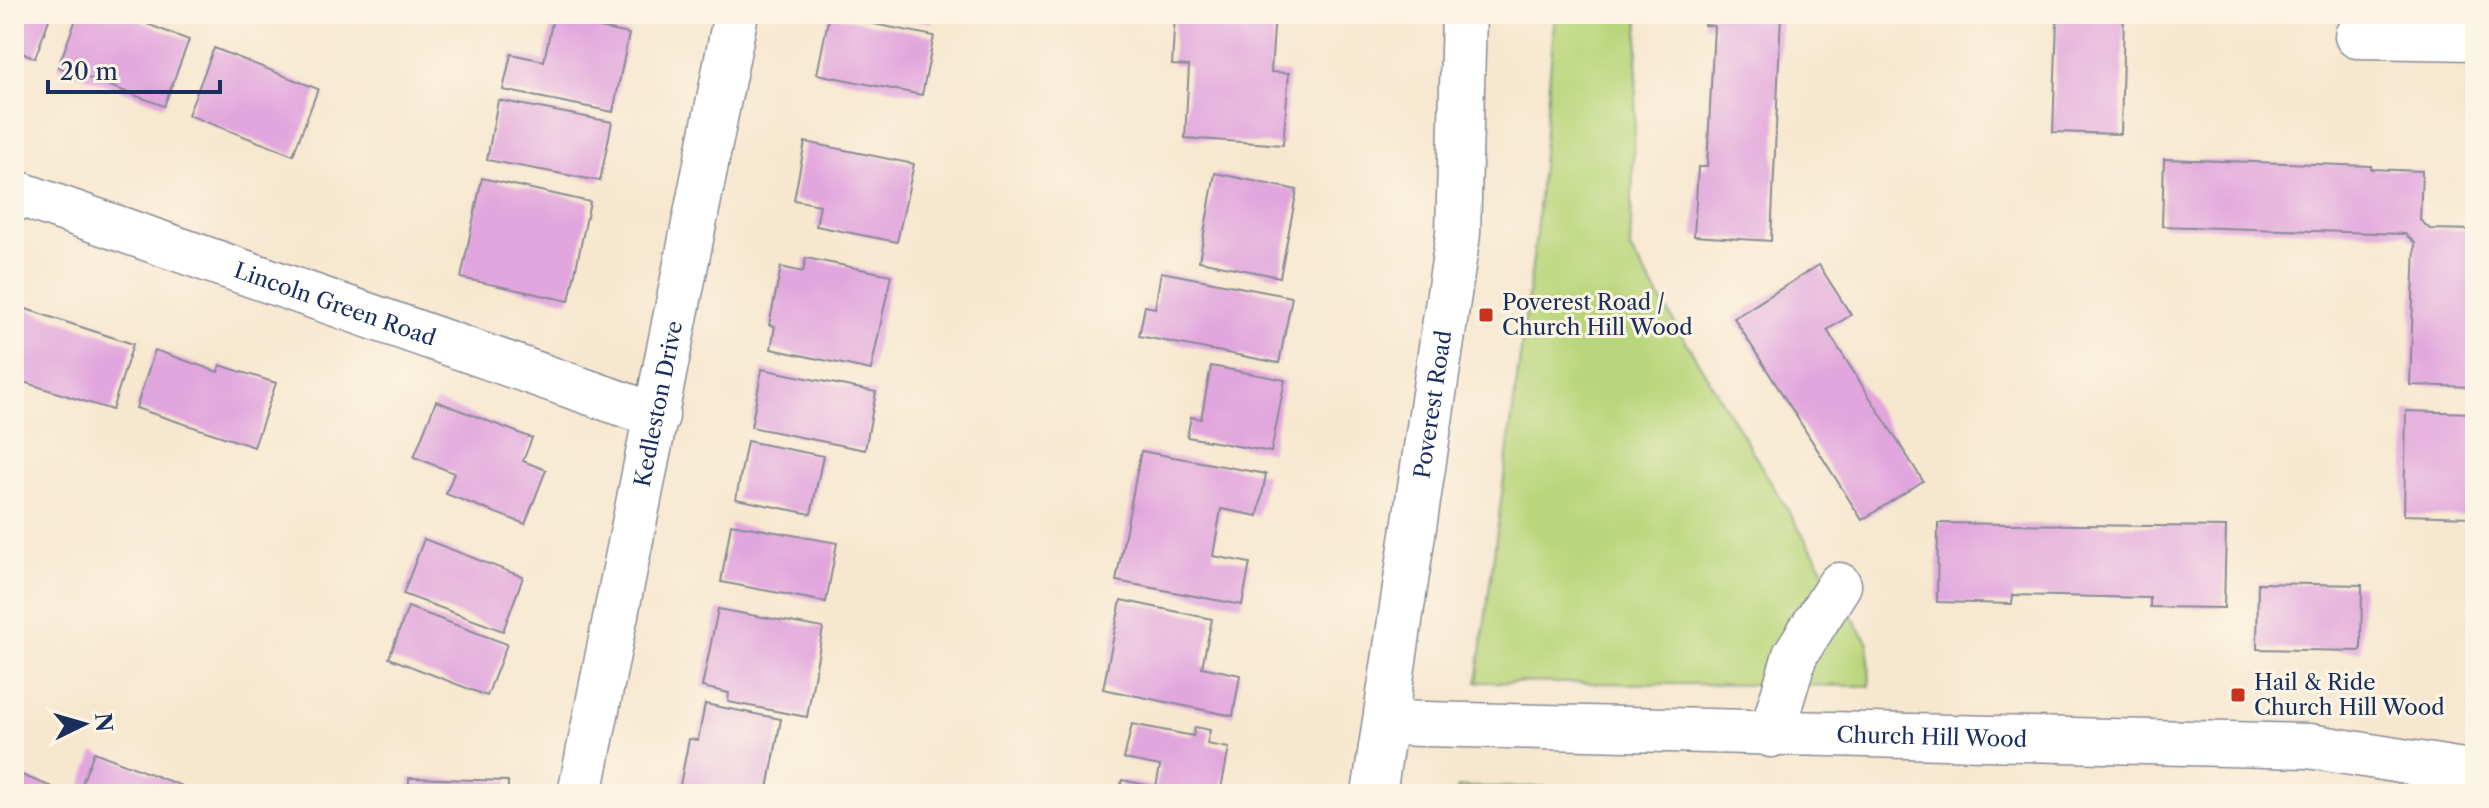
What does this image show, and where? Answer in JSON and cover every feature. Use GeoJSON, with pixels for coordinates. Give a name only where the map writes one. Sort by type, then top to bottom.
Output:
{"type":"FeatureCollection","features":[{"type":"Feature","properties":{"kind":"street","name":"Kedleston Drive"},"geometry":{"type":"LineString","coordinates":[[580,794],[736,14]]}},
{"type":"Feature","properties":{"kind":"street","name":"Poverest Road"},"geometry":{"type":"LineString","coordinates":[[1374,794],[1458,234],[1464,14]]}},
{"type":"Feature","properties":{"kind":"street"},"geometry":{"type":"LineString","coordinates":[[2357,36],[2475,38]]}},
{"type":"Feature","properties":{"kind":"street","name":"Lincoln Green Road"},"geometry":{"type":"LineString","coordinates":[[14,192],[657,416]]}},
{"type":"Feature","properties":{"kind":"street"},"geometry":{"type":"LineString","coordinates":[[1771,735],[1795,655],[1839,585]]}},
{"type":"Feature","properties":{"kind":"street","name":"Church Hill Wood"},"geometry":{"type":"LineString","coordinates":[[1386,723],[1771,735],[2309,746],[2475,773]]}},
{"type":"Feature","properties":{"kind":"green space"},"geometry":{"type":"Polygon","coordinates":[[[1555,14],[1639,14],[1630,249],[1868,643],[1870,686],[1477,682],[1535,244],[1555,14]]]}},
{"type":"Feature","properties":{"kind":"green space"},"geometry":{"type":"Polygon","coordinates":[[[1458,787],[1691,787],[1686,794],[1456,794],[1458,787]]]}},
{"type":"Feature","properties":{"kind":"building"},"geometry":{"type":"Polygon","coordinates":[[[14,14],[51,14],[35,58],[14,50],[14,14]]]}},
{"type":"Feature","properties":{"kind":"building"},"geometry":{"type":"Polygon","coordinates":[[[78,14],[121,14],[189,40],[164,106],[58,67],[78,14]]]}},
{"type":"Feature","properties":{"kind":"building"},"geometry":{"type":"Polygon","coordinates":[[[891,14],[934,14],[932,23],[891,14]]]}},
{"type":"Feature","properties":{"kind":"building"},"geometry":{"type":"Polygon","coordinates":[[[1175,14],[1275,14],[1271,72],[1289,73],[1283,145],[1185,138],[1189,66],[1172,65],[1175,14]]]}},
{"type":"Feature","properties":{"kind":"building"},"geometry":{"type":"Polygon","coordinates":[[[1704,14],[1781,14],[1771,241],[1694,236],[1698,167],[1707,167],[1714,26],[1704,25],[1704,14]]]}},
{"type":"Feature","properties":{"kind":"building"},"geometry":{"type":"Polygon","coordinates":[[[2032,14],[2124,14],[2121,134],[2053,132],[2057,19],[2032,18],[2032,14]]]}},
{"type":"Feature","properties":{"kind":"building"},"geometry":{"type":"Polygon","coordinates":[[[829,15],[934,36],[922,95],[817,74],[829,15]]]}},
{"type":"Feature","properties":{"kind":"building"},"geometry":{"type":"Polygon","coordinates":[[[553,18],[629,34],[613,112],[503,90],[511,54],[544,61],[553,18]]]}},
{"type":"Feature","properties":{"kind":"building"},"geometry":{"type":"Polygon","coordinates":[[[214,48],[318,89],[293,155],[188,115],[214,48]]]}},
{"type":"Feature","properties":{"kind":"building"},"geometry":{"type":"Polygon","coordinates":[[[498,100],[612,122],[600,181],[487,160],[498,100]]]}},
{"type":"Feature","properties":{"kind":"building"},"geometry":{"type":"Polygon","coordinates":[[[805,142],[914,164],[897,242],[816,226],[820,205],[794,200],[805,142]]]}},
{"type":"Feature","properties":{"kind":"building"},"geometry":{"type":"Polygon","coordinates":[[[2164,159],[2371,166],[2371,169],[2422,171],[2420,220],[2430,229],[2475,230],[2475,387],[2410,385],[2415,243],[2405,234],[2162,226],[2164,159]]]}},
{"type":"Feature","properties":{"kind":"building"},"geometry":{"type":"Polygon","coordinates":[[[1215,173],[1297,190],[1280,277],[1199,261],[1215,173]]]}},
{"type":"Feature","properties":{"kind":"building"},"geometry":{"type":"Polygon","coordinates":[[[482,178],[590,202],[569,301],[461,278],[482,178]]]}},
{"type":"Feature","properties":{"kind":"building"},"geometry":{"type":"Polygon","coordinates":[[[806,258],[891,275],[871,370],[771,349],[775,326],[769,325],[781,267],[803,272],[806,258]]]}},
{"type":"Feature","properties":{"kind":"building"},"geometry":{"type":"Polygon","coordinates":[[[1819,265],[1851,315],[1827,330],[1923,481],[1862,520],[1734,318],[1819,265]]]}},
{"type":"Feature","properties":{"kind":"building"},"geometry":{"type":"Polygon","coordinates":[[[1161,272],[1292,297],[1279,363],[1139,336],[1145,306],[1155,308],[1161,272]]]}},
{"type":"Feature","properties":{"kind":"building"},"geometry":{"type":"Polygon","coordinates":[[[26,309],[133,344],[112,410],[14,379],[14,348],[26,309]]]}},
{"type":"Feature","properties":{"kind":"building"},"geometry":{"type":"Polygon","coordinates":[[[155,350],[218,372],[220,365],[276,383],[254,447],[136,408],[155,350]]]}},
{"type":"Feature","properties":{"kind":"building"},"geometry":{"type":"Polygon","coordinates":[[[1211,366],[1285,380],[1271,452],[1187,437],[1191,417],[1201,419],[1211,366]]]}},
{"type":"Feature","properties":{"kind":"building"},"geometry":{"type":"Polygon","coordinates":[[[762,369],[876,392],[865,450],[751,427],[762,369]]]}},
{"type":"Feature","properties":{"kind":"building"},"geometry":{"type":"Polygon","coordinates":[[[436,401],[532,438],[523,461],[546,470],[525,524],[446,494],[454,473],[414,457],[436,401]]]}},
{"type":"Feature","properties":{"kind":"building"},"geometry":{"type":"Polygon","coordinates":[[[2406,411],[2475,413],[2472,517],[2404,515],[2406,411]]]}},
{"type":"Feature","properties":{"kind":"building"},"geometry":{"type":"Polygon","coordinates":[[[747,441],[823,456],[811,514],[736,499],[747,441]]]}},
{"type":"Feature","properties":{"kind":"building"},"geometry":{"type":"Polygon","coordinates":[[[1141,451],[1266,474],[1258,516],[1221,509],[1213,556],[1250,563],[1242,605],[1116,581],[1141,451]]]}},
{"type":"Feature","properties":{"kind":"building"},"geometry":{"type":"Polygon","coordinates":[[[1938,523],[2226,527],[2224,608],[2150,607],[2150,598],[2013,595],[2012,604],[1937,602],[1938,523]]]}},
{"type":"Feature","properties":{"kind":"building"},"geometry":{"type":"Polygon","coordinates":[[[731,524],[837,543],[826,602],[721,582],[731,524]]]}},
{"type":"Feature","properties":{"kind":"building"},"geometry":{"type":"Polygon","coordinates":[[[424,539],[523,577],[503,631],[403,594],[424,539]]]}},
{"type":"Feature","properties":{"kind":"building"},"geometry":{"type":"Polygon","coordinates":[[[2258,583],[2362,585],[2361,651],[2257,649],[2258,583]]]}},
{"type":"Feature","properties":{"kind":"building"},"geometry":{"type":"Polygon","coordinates":[[[1121,600],[1212,619],[1202,667],[1240,675],[1233,716],[1103,689],[1121,600]]]}},
{"type":"Feature","properties":{"kind":"building"},"geometry":{"type":"Polygon","coordinates":[[[408,607],[507,644],[487,696],[389,658],[408,607]]]}},
{"type":"Feature","properties":{"kind":"building"},"geometry":{"type":"Polygon","coordinates":[[[718,609],[823,628],[807,717],[728,702],[729,693],[702,687],[718,609]]]}},
{"type":"Feature","properties":{"kind":"building"},"geometry":{"type":"Polygon","coordinates":[[[705,704],[781,719],[767,794],[726,794],[680,785],[689,739],[698,740],[705,704]]]}},
{"type":"Feature","properties":{"kind":"building"},"geometry":{"type":"Polygon","coordinates":[[[1132,724],[1193,736],[1195,727],[1210,730],[1207,744],[1229,748],[1220,794],[1119,794],[1122,780],[1156,787],[1160,766],[1124,759],[1132,724]]]}},
{"type":"Feature","properties":{"kind":"building"},"geometry":{"type":"Polygon","coordinates":[[[94,752],[182,786],[179,794],[78,794],[94,752]]]}},
{"type":"Feature","properties":{"kind":"building"},"geometry":{"type":"Polygon","coordinates":[[[14,772],[57,789],[55,794],[14,794],[14,772]]]}},
{"type":"Feature","properties":{"kind":"building"},"geometry":{"type":"Polygon","coordinates":[[[409,778],[508,781],[508,794],[409,794],[409,778]]]}},
{"type":"Feature","properties":{"kind":"place","name":"Poverest Road / Church Hill Wood"},"geometry":{"type":"Point","coordinates":[1486,315]}},
{"type":"Feature","properties":{"kind":"place","name":"Hail & Ride Church Hill Wood"},"geometry":{"type":"Point","coordinates":[2238,695]}}]}
